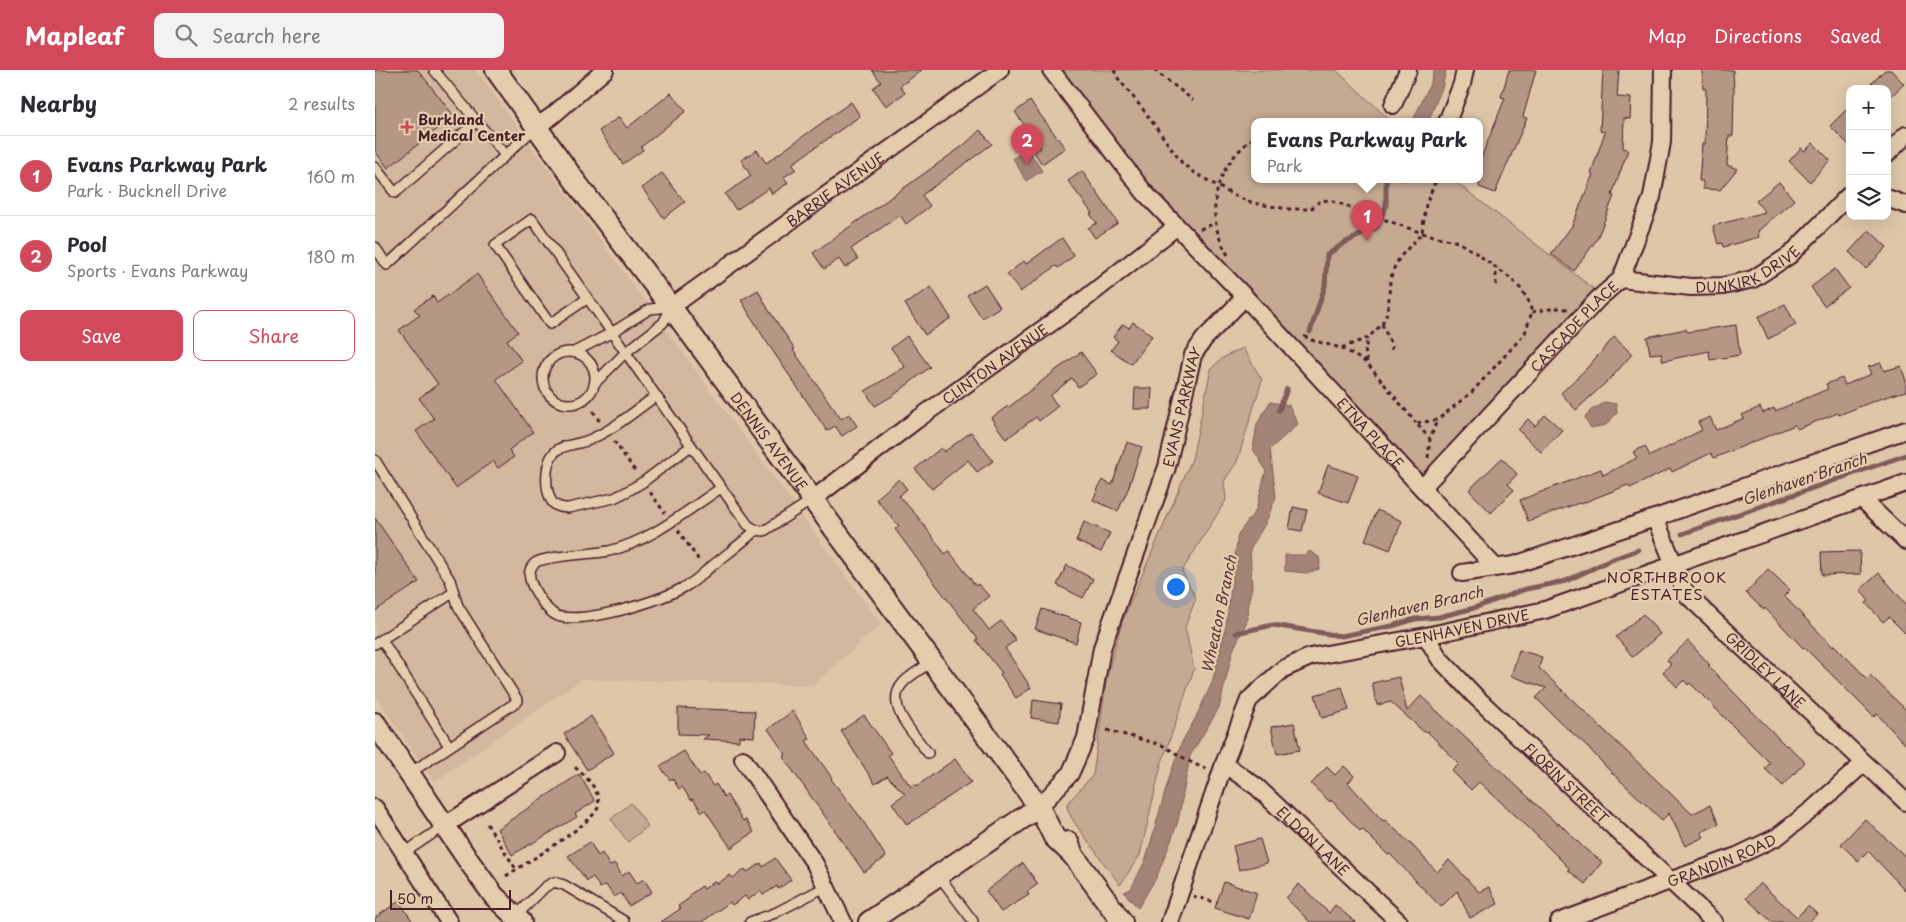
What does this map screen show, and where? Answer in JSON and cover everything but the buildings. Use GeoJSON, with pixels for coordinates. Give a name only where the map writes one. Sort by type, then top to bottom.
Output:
{"type":"FeatureCollection","features":[{"type":"Feature","properties":{"kind":"street","name":"DENNIS AVENUE"},"geometry":{"type":"LineString","coordinates":[[496,70],[536,127],[671,307],[1040,810],[1062,828],[1073,855],[1122,922]]}},
{"type":"Feature","properties":{"kind":"street"},"geometry":{"type":"LineString","coordinates":[[536,127],[552,116],[605,70]]}},
{"type":"Feature","properties":{"kind":"street","name":"BARRIE AVENUE"},"geometry":{"type":"LineString","coordinates":[[671,307],[1000,70]]}},
{"type":"Feature","properties":{"kind":"street"},"geometry":{"type":"LineString","coordinates":[[1051,70],[1143,192],[1245,298]]}},
{"type":"Feature","properties":{"kind":"street"},"geometry":{"type":"LineString","coordinates":[[1393,105],[1408,70]]}},
{"type":"Feature","properties":{"kind":"street"},"geometry":{"type":"LineString","coordinates":[[1449,118],[1462,84],[1465,70]]}},
{"type":"Feature","properties":{"kind":"street","name":"CASCADE PLACE"},"geometry":{"type":"LineString","coordinates":[[1422,488],[1597,299],[1621,279],[1652,197],[1662,142],[1663,70]]}},
{"type":"Feature","properties":{"kind":"street"},"geometry":{"type":"LineString","coordinates":[[1891,150],[1906,135]]}},
{"type":"Feature","properties":{"kind":"street","name":"DUNKIRK DRIVE"},"geometry":{"type":"LineString","coordinates":[[1621,279],[1691,287],[1723,286],[1753,278],[1790,255],[1846,198]]}},
{"type":"Feature","properties":{"kind":"street"},"geometry":{"type":"LineString","coordinates":[[1891,199],[1906,205]]}},
{"type":"Feature","properties":{"kind":"street","name":"CLINTON AVENUE"},"geometry":{"type":"LineString","coordinates":[[812,500],[915,421],[1086,298],[1176,227]]}},
{"type":"Feature","properties":{"kind":"street","name":"ETNA PLACE"},"geometry":{"type":"LineString","coordinates":[[1245,298],[1495,568]]}},
{"type":"Feature","properties":{"kind":"street","name":"EVANS PARKWAY"},"geometry":{"type":"LineString","coordinates":[[1040,810],[1071,774],[1086,738],[1102,648],[1167,468],[1193,355],[1204,339],[1245,298]]}},
{"type":"Feature","properties":{"kind":"street"},"geometry":{"type":"LineString","coordinates":[[1462,574],[1513,564],[1655,518],[1906,430]]}},
{"type":"Feature","properties":{"kind":"street","name":"GLENHAVEN DRIVE"},"geometry":{"type":"LineString","coordinates":[[1170,922],[1224,764],[1249,700],[1283,669],[1310,657],[1426,636],[1545,610],[1906,483]]}},
{"type":"Feature","properties":{"kind":"street"},"geometry":{"type":"LineString","coordinates":[[1862,499],[1906,541]]}},
{"type":"Feature","properties":{"kind":"street","name":"GRIDLEY LANE"},"geometry":{"type":"LineString","coordinates":[[1655,518],[1686,594],[1906,802]]}},
{"type":"Feature","properties":{"kind":"street","name":"FLORIN STREET"},"geometry":{"type":"LineString","coordinates":[[1426,636],[1439,658],[1475,696],[1714,922]]}},
{"type":"Feature","properties":{"kind":"street"},"geometry":{"type":"LineString","coordinates":[[375,723],[444,826],[494,896],[516,920]]}},
{"type":"Feature","properties":{"kind":"street"},"geometry":{"type":"LineString","coordinates":[[444,826],[557,753]]}},
{"type":"Feature","properties":{"kind":"street"},"geometry":{"type":"LineString","coordinates":[[743,759],[815,864],[843,922]]}},
{"type":"Feature","properties":{"kind":"street","name":"GRANDIN ROAD"},"geometry":{"type":"LineString","coordinates":[[1559,922],[1737,856],[1777,837],[1814,808],[1864,763]]}},
{"type":"Feature","properties":{"kind":"street","name":"ELDON LANE"},"geometry":{"type":"LineString","coordinates":[[1224,764],[1257,787],[1399,922]]}},
{"type":"Feature","properties":{"kind":"street"},"geometry":{"type":"LineString","coordinates":[[375,808],[449,922]]}},
{"type":"Feature","properties":{"kind":"street"},"geometry":{"type":"LineString","coordinates":[[869,922],[1040,810]]}},
{"type":"Feature","properties":{"kind":"lane"},"geometry":{"type":"LineString","coordinates":[[434,70],[505,155]]}},
{"type":"Feature","properties":{"kind":"lane"},"geometry":{"type":"LineString","coordinates":[[375,167],[395,193],[477,121]]}},
{"type":"Feature","properties":{"kind":"lane"},"geometry":{"type":"LineString","coordinates":[[375,247],[387,265],[536,127]]}},
{"type":"Feature","properties":{"kind":"lane"},"geometry":{"type":"LineString","coordinates":[[588,298],[550,324],[495,244],[532,219],[588,298],[625,353],[748,525],[756,530],[764,531],[812,500]]}},
{"type":"Feature","properties":{"kind":"lane"},"geometry":{"type":"LineString","coordinates":[[671,307],[663,323],[625,353],[595,383],[587,397],[573,404],[557,400],[546,389],[544,373],[547,365],[558,354],[574,352],[611,333],[650,309],[671,307]]}},
{"type":"Feature","properties":{"kind":"lane"},"geometry":{"type":"LineString","coordinates":[[574,352],[588,360],[595,375],[595,383]]}},
{"type":"Feature","properties":{"kind":"lane"},"geometry":{"type":"LineString","coordinates":[[656,396],[589,440],[559,448],[555,452],[548,468],[548,491],[551,502],[560,508],[568,508],[613,498],[643,482],[691,446]]}},
{"type":"Feature","properties":{"kind":"lane"},"geometry":{"type":"LineString","coordinates":[[375,460],[450,580],[459,606],[518,702],[409,774]]}},
{"type":"Feature","properties":{"kind":"lane"},"geometry":{"type":"LineString","coordinates":[[721,488],[652,534],[631,543],[611,550],[536,562],[530,569],[529,578],[532,586],[542,601],[552,612],[560,617],[592,616],[635,607],[663,598],[689,584],[733,551],[756,530]]}},
{"type":"Feature","properties":{"kind":"lane"},"geometry":{"type":"LineString","coordinates":[[449,746],[378,642],[454,592]]}},
{"type":"Feature","properties":{"kind":"lane"},"geometry":{"type":"LineString","coordinates":[[928,753],[897,710],[895,698],[903,684],[931,662]]}},
{"type":"Feature","properties":{"kind":"lane"},"geometry":{"type":"LineString","coordinates":[[404,852],[444,826]]}},
{"type":"Feature","properties":{"kind":"lane"},"geometry":{"type":"LineString","coordinates":[[939,876],[973,921]]}},
{"type":"Feature","properties":{"kind":"lane"},"geometry":{"type":"LineString","coordinates":[[516,920],[545,887],[555,882],[564,885],[624,921]]}},
{"type":"Feature","properties":{"kind":"lane"},"geometry":{"type":"LineString","coordinates":[[750,922],[775,913],[827,886]]}},
{"type":"Feature","properties":{"kind":"path"},"geometry":{"type":"LineString","coordinates":[[1114,70],[1117,77],[1183,163],[1193,172],[1233,196],[1253,203],[1288,209],[1311,209],[1321,200],[1333,201],[1422,233],[1458,242],[1497,267],[1521,289],[1528,300],[1532,312],[1521,339],[1472,392],[1437,420],[1416,423]]}},
{"type":"Feature","properties":{"kind":"path"},"geometry":{"type":"LineString","coordinates":[[1154,70],[1193,100]]}},
{"type":"Feature","properties":{"kind":"path"},"geometry":{"type":"LineString","coordinates":[[1229,257],[1219,236],[1216,223],[1215,202],[1217,186],[1226,166],[1237,151],[1251,140]]}},
{"type":"Feature","properties":{"kind":"path"},"geometry":{"type":"LineString","coordinates":[[1341,348],[1368,338],[1382,324],[1388,311],[1390,281],[1401,257],[1422,233],[1426,204],[1435,183]]}},
{"type":"Feature","properties":{"kind":"path"},"geometry":{"type":"LineString","coordinates":[[1198,230],[1216,223]]}},
{"type":"Feature","properties":{"kind":"path"},"geometry":{"type":"LineString","coordinates":[[1496,285],[1497,267]]}},
{"type":"Feature","properties":{"kind":"path"},"geometry":{"type":"LineString","coordinates":[[1532,312],[1557,308],[1570,310]]}},
{"type":"Feature","properties":{"kind":"path"},"geometry":{"type":"LineString","coordinates":[[1382,324],[1392,347],[1389,352]]}},
{"type":"Feature","properties":{"kind":"path"},"geometry":{"type":"LineString","coordinates":[[1301,334],[1311,340],[1341,348],[1367,363],[1430,440]]}},
{"type":"Feature","properties":{"kind":"path"},"geometry":{"type":"LineString","coordinates":[[1367,363],[1365,349],[1368,338]]}},
{"type":"Feature","properties":{"kind":"path"},"geometry":{"type":"LineString","coordinates":[[1427,466],[1430,440],[1437,420]]}},
{"type":"Feature","properties":{"kind":"path"},"geometry":{"type":"LineString","coordinates":[[1107,730],[1162,745],[1194,764]]}},
{"type":"Feature","properties":{"kind":"path"},"geometry":{"type":"LineString","coordinates":[[506,876],[595,814],[599,797],[592,785],[573,766]]}},
{"type":"Feature","properties":{"kind":"path"},"geometry":{"type":"LineString","coordinates":[[487,824],[516,869]]}},
{"type":"Feature","properties":{"kind":"path"},"geometry":{"type":"LineString","coordinates":[[1181,891],[1217,902]]}},
{"type":"Feature","properties":{"kind":"shaded area"},"geometry":{"type":"Polygon","coordinates":[[[375,70],[476,70],[881,624],[813,685],[582,679],[434,782],[375,695],[375,70]]]}},
{"type":"Feature","properties":{"kind":"shaded area"},"geometry":{"type":"Polygon","coordinates":[[[1062,70],[1336,70],[1388,118],[1251,118],[1251,183],[1457,183],[1594,289],[1423,475],[1134,166],[1062,70]]]}},
{"type":"Feature","properties":{"kind":"shaded area"},"geometry":{"type":"Polygon","coordinates":[[[1434,70],[1446,70],[1442,88],[1430,118],[1414,118],[1431,82],[1434,70]]]}},
{"type":"Feature","properties":{"kind":"shaded area"},"geometry":{"type":"Polygon","coordinates":[[[1028,149],[1042,171],[1026,181],[1013,158],[1028,149]]]}},
{"type":"Feature","properties":{"kind":"shaded area"},"geometry":{"type":"Polygon","coordinates":[[[1243,348],[1262,380],[1237,462],[1224,481],[1226,500],[1182,571],[1196,598],[1185,627],[1194,669],[1161,765],[1140,855],[1120,885],[1074,822],[1068,811],[1067,804],[1093,775],[1107,675],[1122,622],[1192,459],[1211,369],[1224,357],[1243,348]]]}},
{"type":"Feature","properties":{"kind":"shaded area"},"geometry":{"type":"Polygon","coordinates":[[[1270,402],[1289,405],[1298,424],[1270,449],[1276,497],[1266,522],[1250,550],[1252,586],[1247,621],[1233,650],[1219,708],[1190,756],[1178,821],[1171,841],[1156,878],[1138,908],[1124,892],[1131,889],[1146,859],[1170,775],[1182,742],[1212,683],[1226,626],[1238,534],[1256,510],[1266,470],[1253,449],[1257,424],[1270,402]]]}},
{"type":"Feature","properties":{"kind":"shaded area"},"geometry":{"type":"Polygon","coordinates":[[[1604,402],[1616,404],[1617,413],[1606,425],[1591,428],[1585,418],[1586,415],[1604,402]]]}},
{"type":"Feature","properties":{"kind":"shaded area"},"geometry":{"type":"Polygon","coordinates":[[[1309,551],[1319,557],[1319,569],[1308,573],[1285,571],[1285,555],[1307,555],[1309,551]]]}},
{"type":"Feature","properties":{"kind":"shaded area"},"geometry":{"type":"Polygon","coordinates":[[[631,803],[648,826],[628,842],[611,819],[631,803]]]}},
{"type":"Feature","properties":{"kind":"waterway","name":"Wheaton Branch"},"geometry":{"type":"LineString","coordinates":[[1310,332],[1325,286],[1327,255],[1344,243],[1377,227],[1386,206],[1386,183]]}},
{"type":"Feature","properties":{"kind":"waterway","name":"Wheaton Branch"},"geometry":{"type":"LineString","coordinates":[[1279,410],[1287,389]]}},
{"type":"Feature","properties":{"kind":"waterway","name":"Glenhaven Branch"},"geometry":{"type":"LineString","coordinates":[[1682,534],[1906,455]]}},
{"type":"Feature","properties":{"kind":"waterway","name":"Glenhaven Branch"},"geometry":{"type":"LineString","coordinates":[[1236,633],[1273,625],[1341,636],[1392,626],[1415,619],[1439,617],[1474,608],[1526,589],[1566,581],[1613,559],[1638,550]]}},
{"type":"Feature","properties":{"kind":"place","name":"Burkland Medical Center"},"geometry":{"type":"Point","coordinates":[407,127]}},
{"type":"Feature","properties":{"kind":"place","name":"Pool"},"geometry":{"type":"Point","coordinates":[1027,165]}},
{"type":"Feature","properties":{"kind":"place","name":"Evans Parkway Park"},"geometry":{"type":"Point","coordinates":[1367,241]}},
{"type":"Feature","properties":{"kind":"district","name":"NORTHBROOK ESTATES"},"geometry":{"type":"Point","coordinates":[1667,584]}}]}
